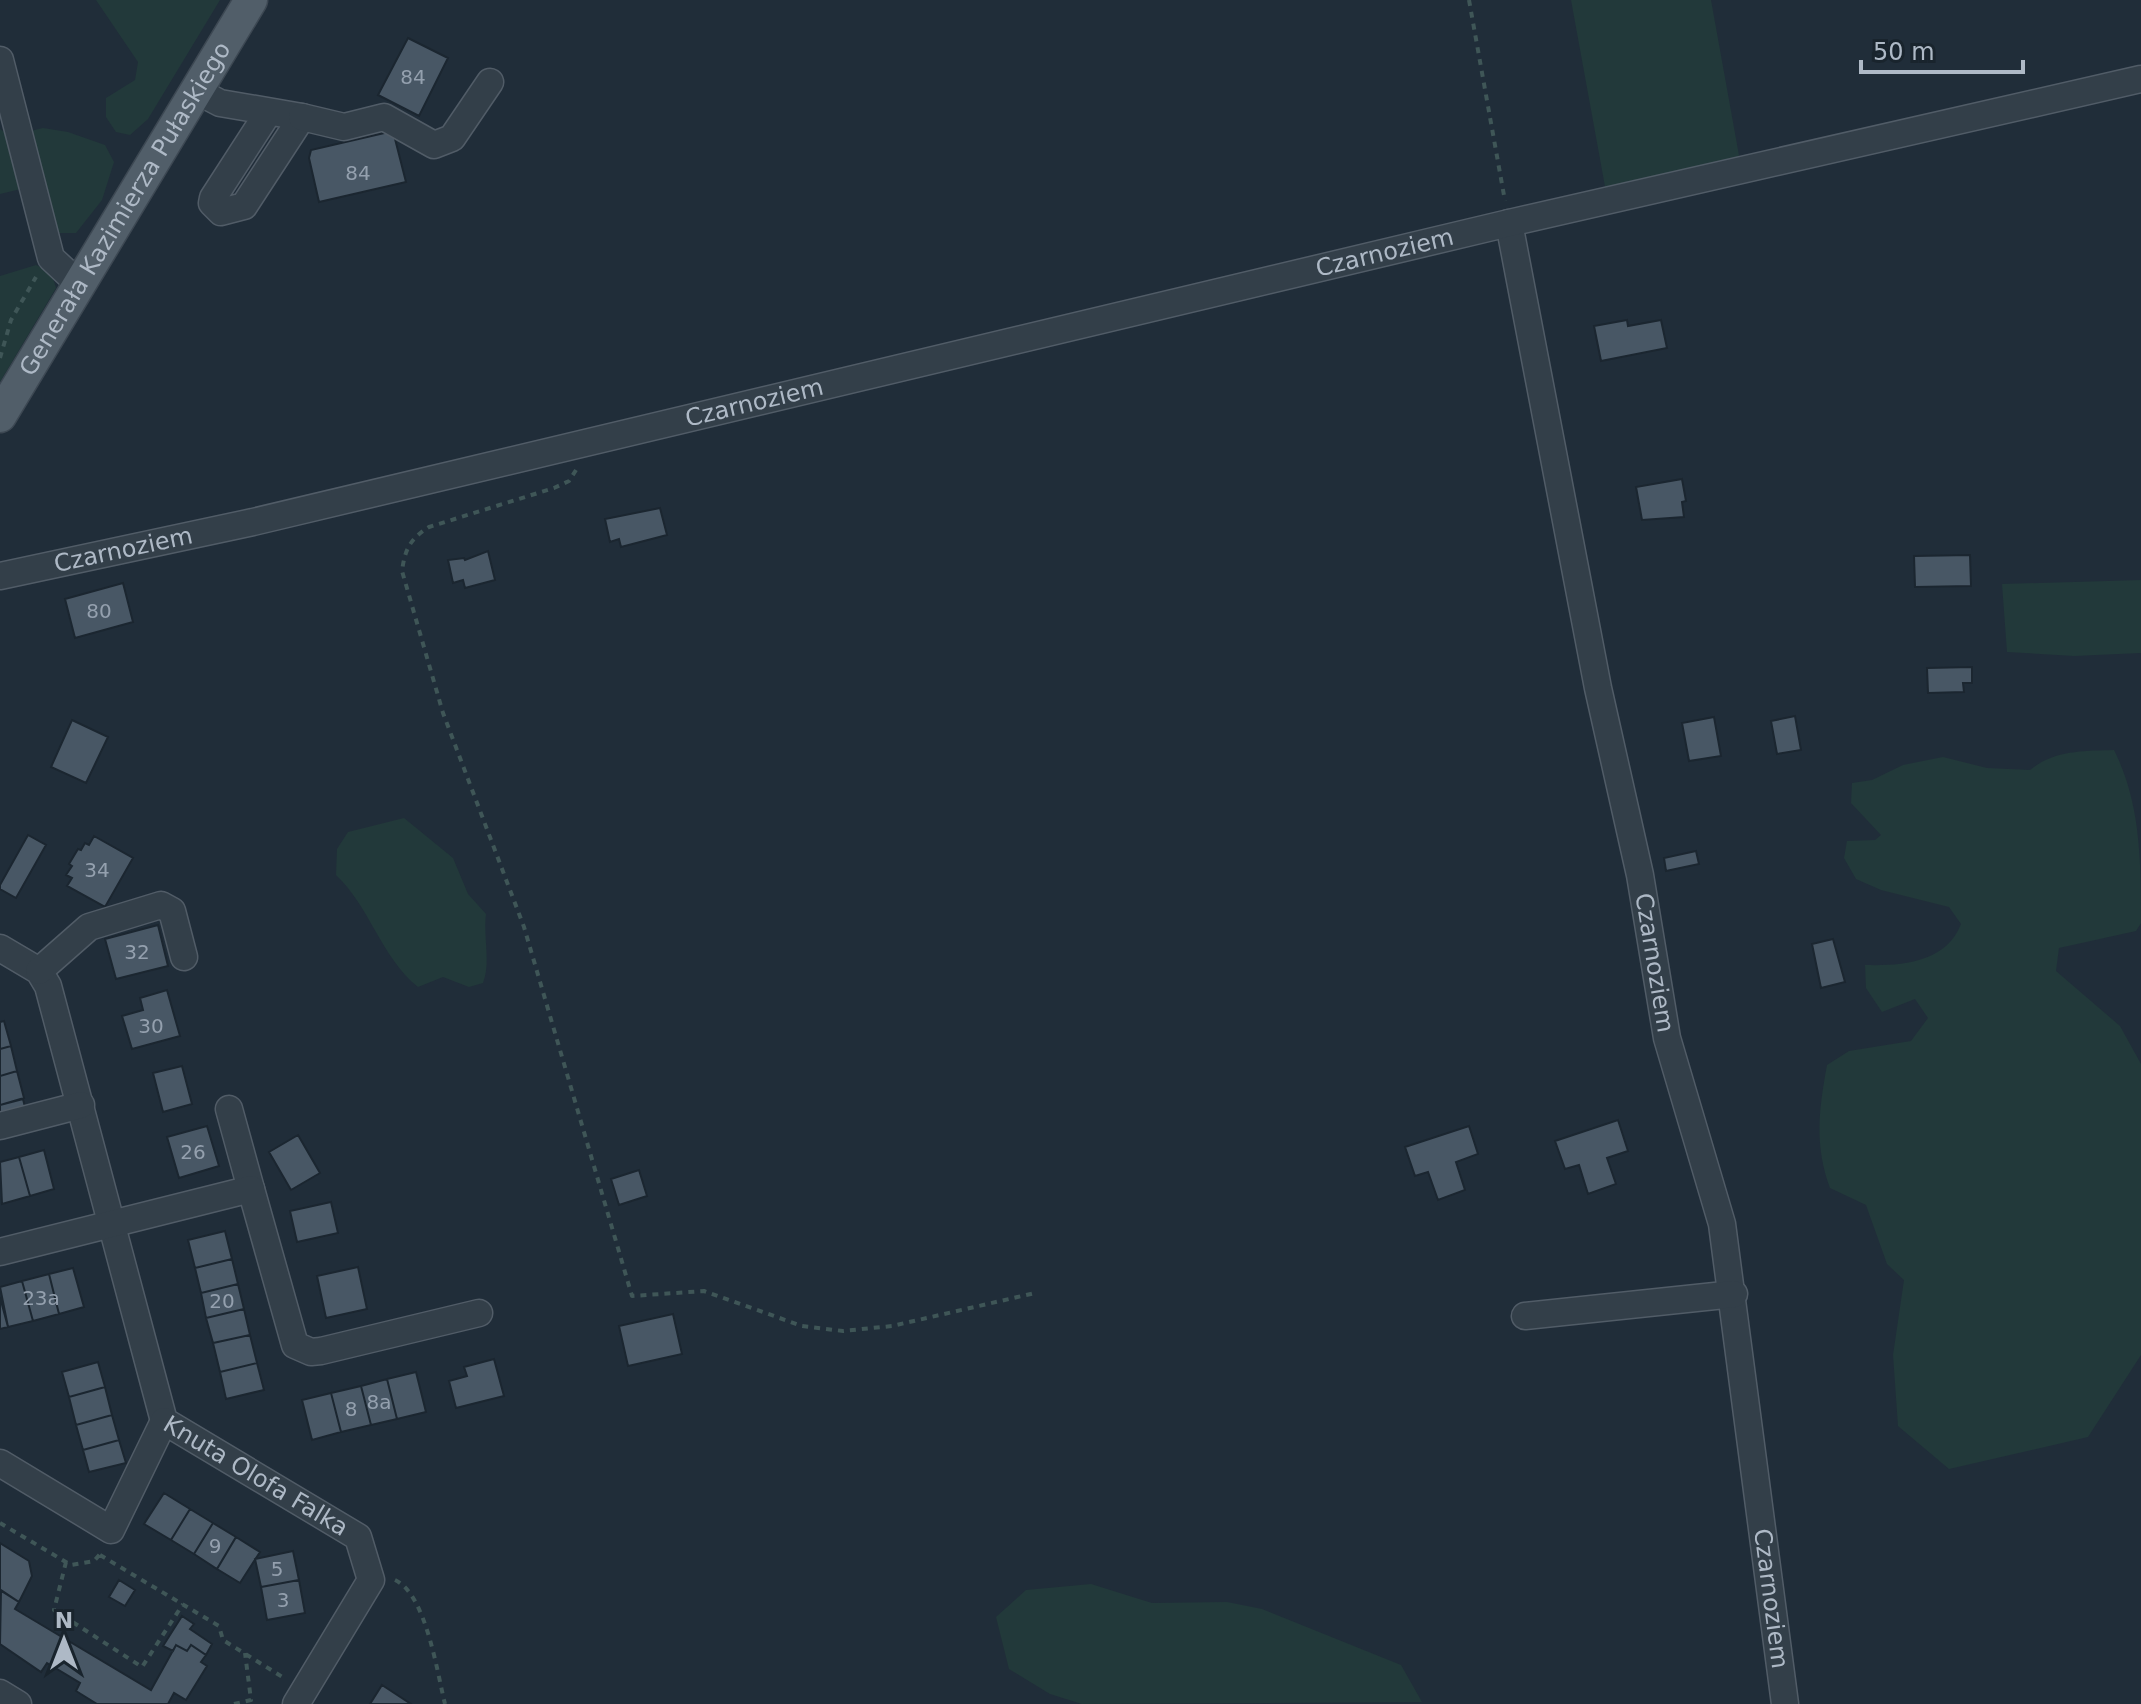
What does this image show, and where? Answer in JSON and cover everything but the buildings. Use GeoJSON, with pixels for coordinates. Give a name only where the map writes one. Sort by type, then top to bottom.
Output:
{"type":"FeatureCollection","features":[{"type":"Feature","properties":{"kind":"main road","name":"Generała Kazimierza Pułaskiego"},"geometry":{"type":"LineString","coordinates":[[0,416],[251,0]]}},
{"type":"Feature","properties":{"kind":"street"},"geometry":{"type":"LineString","coordinates":[[0,60],[51,258],[80,285]]}},
{"type":"Feature","properties":{"kind":"street","name":"Czarnoziem"},"geometry":{"type":"LineString","coordinates":[[0,576],[253,522],[1509,223],[2141,79]]}},
{"type":"Feature","properties":{"kind":"street"},"geometry":{"type":"LineString","coordinates":[[197,91],[220,103],[344,127],[384,117],[434,145],[452,138],[490,82]]}},
{"type":"Feature","properties":{"kind":"street"},"geometry":{"type":"LineString","coordinates":[[268,113],[213,198],[212,203],[221,212],[244,206],[302,117]]}},
{"type":"Feature","properties":{"kind":"street","name":"Czarnoziem"},"geometry":{"type":"LineString","coordinates":[[1509,223],[1598,688],[1640,875],[1667,1038],[1722,1224],[1734,1294],[1753,1475],[1785,1704]]}},
{"type":"Feature","properties":{"kind":"street"},"geometry":{"type":"LineString","coordinates":[[0,948],[39,971],[89,927],[161,905],[172,911],[184,957]]}},
{"type":"Feature","properties":{"kind":"street","name":"Knuta Olofa Falka"},"geometry":{"type":"LineString","coordinates":[[39,971],[48,986],[164,1421],[358,1537],[367,1567]]}},
{"type":"Feature","properties":{"kind":"street"},"geometry":{"type":"LineString","coordinates":[[0,1126],[81,1105]]}},
{"type":"Feature","properties":{"kind":"street"},"geometry":{"type":"LineString","coordinates":[[229,1109],[295,1345],[301,1350],[321,1351],[479,1313]]}},
{"type":"Feature","properties":{"kind":"street"},"geometry":{"type":"LineString","coordinates":[[0,1252],[112,1227],[251,1189]]}},
{"type":"Feature","properties":{"kind":"street"},"geometry":{"type":"LineString","coordinates":[[1525,1316],[1734,1294]]}},
{"type":"Feature","properties":{"kind":"street"},"geometry":{"type":"LineString","coordinates":[[0,1463],[111,1530],[164,1421]]}},
{"type":"Feature","properties":{"kind":"street"},"geometry":{"type":"LineString","coordinates":[[300,1697],[371,1580],[367,1567]]}},
{"type":"Feature","properties":{"kind":"street"},"geometry":{"type":"LineString","coordinates":[[0,1693],[18,1704]]}},
{"type":"Feature","properties":{"kind":"path"},"geometry":{"type":"LineString","coordinates":[[1469,0],[1509,223]]}},
{"type":"Feature","properties":{"kind":"path"},"geometry":{"type":"LineString","coordinates":[[0,358],[11,320],[41,267]]}},
{"type":"Feature","properties":{"kind":"path"},"geometry":{"type":"LineString","coordinates":[[569,445],[576,470],[569,481],[429,527],[413,537],[404,552],[402,571],[443,713],[524,927],[632,1296],[704,1291],[802,1326],[843,1331],[892,1326],[1035,1293]]}},
{"type":"Feature","properties":{"kind":"path"},"geometry":{"type":"LineString","coordinates":[[0,1523],[66,1562],[84,1565],[100,1555],[111,1530]]}},
{"type":"Feature","properties":{"kind":"path"},"geometry":{"type":"LineString","coordinates":[[100,1555],[219,1626],[223,1640],[245,1653],[300,1697]]}},
{"type":"Feature","properties":{"kind":"path"},"geometry":{"type":"LineString","coordinates":[[66,1562],[54,1610],[142,1667],[183,1604]]}},
{"type":"Feature","properties":{"kind":"path"},"geometry":{"type":"LineString","coordinates":[[367,1567],[403,1584],[422,1614],[445,1704]]}},
{"type":"Feature","properties":{"kind":"path"},"geometry":{"type":"LineString","coordinates":[[234,1704],[251,1700],[245,1653]]}},
{"type":"Feature","properties":{"kind":"green space"},"geometry":{"type":"Polygon","coordinates":[[[96,0],[220,0],[148,119],[130,135],[116,132],[106,117],[106,98],[135,80],[138,62],[96,0]]]}},
{"type":"Feature","properties":{"kind":"green space"},"geometry":{"type":"Polygon","coordinates":[[[1571,0],[1711,0],[1740,161],[1606,192],[1571,0]]]}},
{"type":"Feature","properties":{"kind":"green space"},"geometry":{"type":"Polygon","coordinates":[[[43,128],[68,132],[105,145],[114,162],[102,200],[76,233],[53,233],[25,188],[0,194],[0,129],[10,136],[43,128]]]}},
{"type":"Feature","properties":{"kind":"green space"},"geometry":{"type":"Polygon","coordinates":[[[36,265],[51,272],[56,288],[0,382],[0,276],[36,265]]]}},
{"type":"Feature","properties":{"kind":"green space"},"geometry":{"type":"Polygon","coordinates":[[[2141,580],[2141,653],[2074,656],[2007,652],[2002,584],[2141,580]]]}},
{"type":"Feature","properties":{"kind":"green space"},"geometry":{"type":"Polygon","coordinates":[[[2114,750],[2130,791],[2138,834],[2141,923],[2136,931],[2059,948],[2056,971],[2120,1026],[2141,1064],[2141,1355],[2088,1437],[1949,1469],[1898,1426],[1893,1355],[1904,1280],[1887,1264],[1866,1205],[1830,1188],[1822,1157],[1820,1127],[1827,1065],[1849,1051],[1911,1041],[1928,1018],[1915,999],[1882,1012],[1866,988],[1865,965],[1921,960],[1945,947],[1961,924],[1949,907],[1881,890],[1856,879],[1844,858],[1847,841],[1875,840],[1881,835],[1851,803],[1852,783],[1872,780],[1903,765],[1943,757],[1987,768],[2030,770],[2059,755],[2114,750]]]}},
{"type":"Feature","properties":{"kind":"green space"},"geometry":{"type":"Polygon","coordinates":[[[404,818],[453,858],[468,894],[486,914],[483,983],[469,987],[443,977],[418,987],[394,961],[358,902],[336,875],[337,849],[348,832],[404,818]]]}},
{"type":"Feature","properties":{"kind":"green space"},"geometry":{"type":"Polygon","coordinates":[[[1091,1584],[1152,1603],[1227,1602],[1262,1609],[1401,1665],[1422,1702],[1082,1704],[1050,1694],[1009,1669],[996,1617],[1026,1590],[1091,1584]]]}}]}
